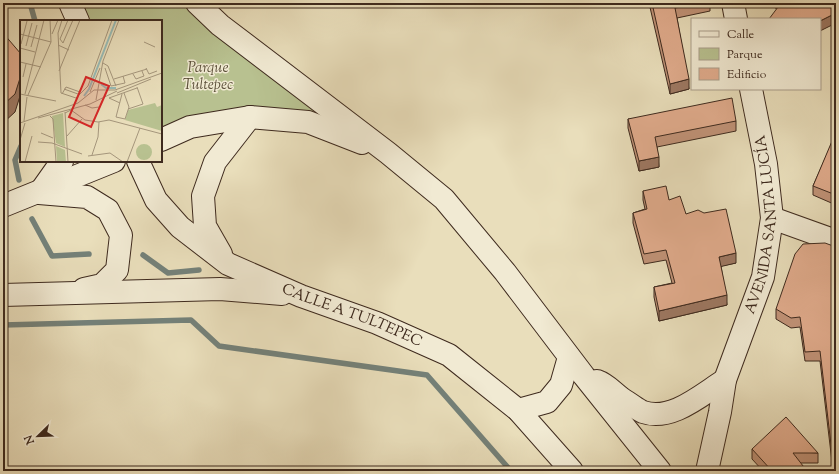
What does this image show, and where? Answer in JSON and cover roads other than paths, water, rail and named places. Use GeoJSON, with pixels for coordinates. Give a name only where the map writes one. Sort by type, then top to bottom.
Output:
{"type":"FeatureCollection","features":[{"type":"Feature","properties":{"kind":"main road"},"geometry":{"type":"LineString","coordinates":[[70,3],[78,20]]}},
{"type":"Feature","properties":{"kind":"main road"},"geometry":{"type":"LineString","coordinates":[[197,3],[220,24],[388,153],[444,199],[505,272],[569,357],[660,471]]}},
{"type":"Feature","properties":{"kind":"main road"},"geometry":{"type":"LineString","coordinates":[[733,3],[736,18]]}},
{"type":"Feature","properties":{"kind":"main road","name":"AVENIDA SANTA LUCÍA"},"geometry":{"type":"LineString","coordinates":[[707,471],[720,412],[725,380],[763,277],[772,218],[766,164],[751,90]]}},
{"type":"Feature","properties":{"kind":"main road"},"geometry":{"type":"LineString","coordinates":[[162,140],[190,127],[250,117],[308,122],[388,153]]}},
{"type":"Feature","properties":{"kind":"main road"},"geometry":{"type":"LineString","coordinates":[[228,264],[205,226],[203,196],[215,162],[250,117]]}},
{"type":"Feature","properties":{"kind":"main road"},"geometry":{"type":"LineString","coordinates":[[39,192],[61,162]]}},
{"type":"Feature","properties":{"kind":"main road"},"geometry":{"type":"LineString","coordinates":[[3,206],[112,162]]}},
{"type":"Feature","properties":{"kind":"main road","name":"CALLE A TULTEPEC"},"geometry":{"type":"LineString","coordinates":[[138,162],[156,200],[180,227],[228,264],[301,296],[377,323],[449,354],[518,410],[572,471]]}},
{"type":"Feature","properties":{"kind":"main road"},"geometry":{"type":"LineString","coordinates":[[39,192],[87,197],[108,210],[121,235],[117,270],[102,285],[69,293]]}},
{"type":"Feature","properties":{"kind":"main road"},"geometry":{"type":"LineString","coordinates":[[772,218],[836,241]]}},
{"type":"Feature","properties":{"kind":"main road"},"geometry":{"type":"LineString","coordinates":[[3,295],[220,289],[301,296]]}},
{"type":"Feature","properties":{"kind":"main road"},"geometry":{"type":"LineString","coordinates":[[518,410],[548,402],[561,385],[569,357]]}},
{"type":"Feature","properties":{"kind":"main road"},"geometry":{"type":"LineString","coordinates":[[584,376],[604,383],[625,401],[644,412],[659,414],[676,411],[725,380]]}},
{"type":"Feature","properties":{"kind":"waterway"},"geometry":{"type":"LineString","coordinates":[[30,3],[35,20]]}},
{"type":"Feature","properties":{"kind":"waterway"},"geometry":{"type":"LineString","coordinates":[[19,180],[15,160],[20,148]]}},
{"type":"Feature","properties":{"kind":"waterway"},"geometry":{"type":"LineString","coordinates":[[32,219],[52,256],[89,254]]}},
{"type":"Feature","properties":{"kind":"waterway"},"geometry":{"type":"LineString","coordinates":[[143,255],[168,273],[199,270]]}},
{"type":"Feature","properties":{"kind":"waterway"},"geometry":{"type":"LineString","coordinates":[[3,325],[191,320],[219,346],[427,375],[511,471]]}},
{"type":"Feature","properties":{"kind":"park label","name":"Parque Tultepec"},"geometry":{"type":"Point","coordinates":[208,76]}}]}
